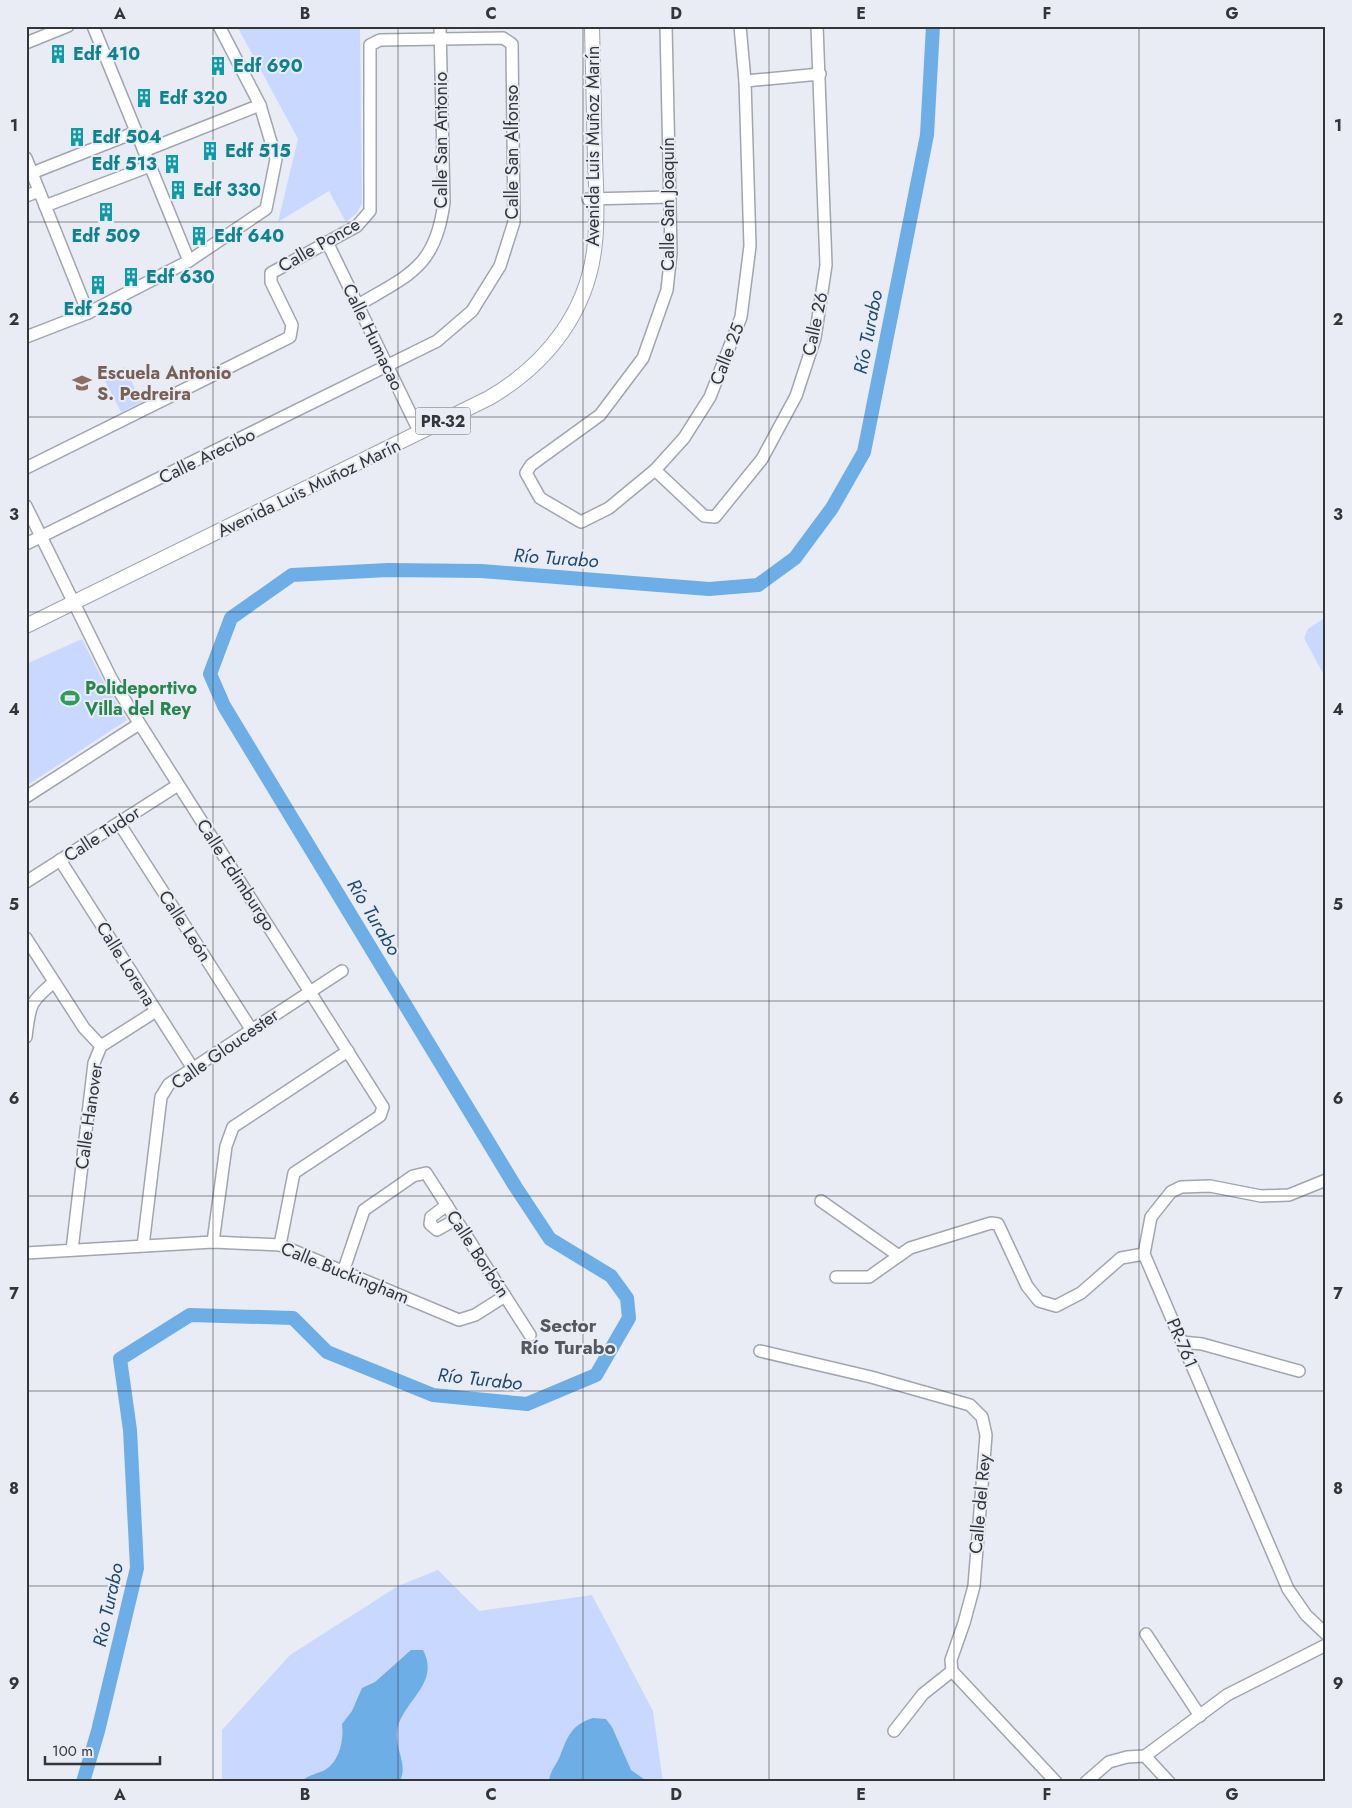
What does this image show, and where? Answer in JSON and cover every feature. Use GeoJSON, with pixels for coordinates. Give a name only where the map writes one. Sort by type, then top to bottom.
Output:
{"type":"FeatureCollection","features":[{"type":"Feature","properties":{"kind":"main road","name":"Avenida Luis Muñoz Marín"},"geometry":{"type":"LineString","coordinates":[[26,626],[73,600],[503,390],[524,375],[554,344],[571,322],[588,280],[596,242],[592,198],[584,26]]}},
{"type":"Feature","properties":{"kind":"main road","name":"Avenida Luis Muñoz Marín"},"geometry":{"type":"LineString","coordinates":[[592,26],[592,198]]}},
{"type":"Feature","properties":{"kind":"main road","name":"Avenida Luis Muñoz Marín"},"geometry":{"type":"LineString","coordinates":[[26,618],[73,600]]}},
{"type":"Feature","properties":{"kind":"street"},"geometry":{"type":"LineString","coordinates":[[26,43],[68,26]]}},
{"type":"Feature","properties":{"kind":"street"},"geometry":{"type":"LineString","coordinates":[[93,26],[189,261]]}},
{"type":"Feature","properties":{"kind":"street"},"geometry":{"type":"LineString","coordinates":[[26,337],[88,313],[189,261],[266,209],[276,159],[260,105],[219,26]]}},
{"type":"Feature","properties":{"kind":"street","name":"Calle San Antonio"},"geometry":{"type":"LineString","coordinates":[[358,305],[414,272],[430,250],[441,226],[444,202],[440,26]]}},
{"type":"Feature","properties":{"kind":"street","name":"Calle San Joaquín"},"geometry":{"type":"LineString","coordinates":[[544,456],[600,415],[643,358],[667,290],[671,253],[666,26]]}},
{"type":"Feature","properties":{"kind":"street","name":"Calle 25"},"geometry":{"type":"LineString","coordinates":[[544,456],[531,465],[526,473],[540,498],[581,522],[609,508],[655,470],[684,438],[710,397],[741,317],[750,246],[745,81],[740,26]]}},
{"type":"Feature","properties":{"kind":"street","name":"Calle 26"},"geometry":{"type":"LineString","coordinates":[[655,470],[704,516],[715,516],[762,459],[796,396],[815,338],[826,265],[817,26]]}},
{"type":"Feature","properties":{"kind":"street","name":"Calle San Alfonso"},"geometry":{"type":"LineString","coordinates":[[388,366],[437,341],[472,311],[500,266],[514,222],[512,44],[503,38],[440,39]]}},
{"type":"Feature","properties":{"kind":"street","name":"Calle Ponce"},"geometry":{"type":"LineString","coordinates":[[26,468],[290,337],[292,325],[271,282],[270,273],[357,226],[370,212],[370,46],[380,40],[440,39]]}},
{"type":"Feature","properties":{"kind":"street"},"geometry":{"type":"LineString","coordinates":[[745,81],[820,74]]}},
{"type":"Feature","properties":{"kind":"street"},"geometry":{"type":"LineString","coordinates":[[144,151],[260,105]]}},
{"type":"Feature","properties":{"kind":"street"},"geometry":{"type":"LineString","coordinates":[[32,174],[136,132]]}},
{"type":"Feature","properties":{"kind":"street"},"geometry":{"type":"LineString","coordinates":[[26,158],[88,313]]}},
{"type":"Feature","properties":{"kind":"street"},"geometry":{"type":"LineString","coordinates":[[45,206],[150,166]]}},
{"type":"Feature","properties":{"kind":"street"},"geometry":{"type":"LineString","coordinates":[[26,196],[39,190]]}},
{"type":"Feature","properties":{"kind":"street"},"geometry":{"type":"LineString","coordinates":[[592,198],[670,197]]}},
{"type":"Feature","properties":{"kind":"street","name":"Calle Humacao"},"geometry":{"type":"LineString","coordinates":[[327,242],[418,430]]}},
{"type":"Feature","properties":{"kind":"street","name":"Calle Arecibo"},"geometry":{"type":"LineString","coordinates":[[26,544],[388,366]]}},
{"type":"Feature","properties":{"kind":"street","name":"Calle Edimburgo"},"geometry":{"type":"LineString","coordinates":[[26,506],[112,680],[383,1107],[380,1116],[294,1173],[280,1245]]}},
{"type":"Feature","properties":{"kind":"street"},"geometry":{"type":"LineString","coordinates":[[26,797],[139,724]]}},
{"type":"Feature","properties":{"kind":"street","name":"Calle Tudor"},"geometry":{"type":"LineString","coordinates":[[26,882],[178,785]]}},
{"type":"Feature","properties":{"kind":"street","name":"Calle León"},"geometry":{"type":"LineString","coordinates":[[119,823],[251,1029]]}},
{"type":"Feature","properties":{"kind":"street","name":"Calle Lorena"},"geometry":{"type":"LineString","coordinates":[[60,860],[192,1067]]}},
{"type":"Feature","properties":{"kind":"street"},"geometry":{"type":"LineString","coordinates":[[26,938],[84,1028],[101,1046]]}},
{"type":"Feature","properties":{"kind":"street","name":"Calle Gloucester"},"geometry":{"type":"LineString","coordinates":[[143,1246],[161,1097],[169,1084],[192,1067],[342,971]]}},
{"type":"Feature","properties":{"kind":"street"},"geometry":{"type":"LineString","coordinates":[[26,1036],[29,1012],[35,998],[54,982]]}},
{"type":"Feature","properties":{"kind":"street","name":"Calle Hanover"},"geometry":{"type":"LineString","coordinates":[[72,1250],[94,1063],[101,1046],[156,1011]]}},
{"type":"Feature","properties":{"kind":"street"},"geometry":{"type":"LineString","coordinates":[[213,1242],[226,1146],[233,1127],[348,1052]]}},
{"type":"Feature","properties":{"kind":"street","name":"Calle Borbón"},"geometry":{"type":"LineString","coordinates":[[344,1272],[364,1210],[413,1176],[426,1173],[530,1335]]}},
{"type":"Feature","properties":{"kind":"street"},"geometry":{"type":"LineString","coordinates":[[836,1277],[869,1277],[910,1248],[991,1223],[998,1224],[1027,1286],[1039,1301],[1056,1306],[1081,1293],[1122,1258],[1144,1254],[1151,1218],[1171,1192],[1181,1187],[1210,1186],[1261,1196],[1289,1195],[1326,1180]]}},
{"type":"Feature","properties":{"kind":"street"},"geometry":{"type":"LineString","coordinates":[[821,1201],[899,1256]]}},
{"type":"Feature","properties":{"kind":"street"},"geometry":{"type":"LineString","coordinates":[[447,1205],[431,1217],[430,1224],[437,1230],[455,1220]]}},
{"type":"Feature","properties":{"kind":"street","name":"Calle Buckingham"},"geometry":{"type":"LineString","coordinates":[[26,1253],[213,1242],[280,1245],[459,1320],[475,1315],[505,1296]]}},
{"type":"Feature","properties":{"kind":"street","name":"PR-761"},"geometry":{"type":"LineString","coordinates":[[1144,1254],[1288,1589],[1306,1615],[1326,1634]]}},
{"type":"Feature","properties":{"kind":"street"},"geometry":{"type":"LineString","coordinates":[[1182,1342],[1202,1344],[1298,1371]]}},
{"type":"Feature","properties":{"kind":"street","name":"Calle del Rey"},"geometry":{"type":"LineString","coordinates":[[760,1351],[870,1377],[970,1405],[982,1417],[986,1434],[974,1586],[951,1660],[952,1671]]}},
{"type":"Feature","properties":{"kind":"street"},"geometry":{"type":"LineString","coordinates":[[1146,1634],[1200,1716]]}},
{"type":"Feature","properties":{"kind":"street"},"geometry":{"type":"LineString","coordinates":[[1086,1782],[1109,1762],[1127,1757],[1145,1756],[1227,1695],[1326,1645]]}},
{"type":"Feature","properties":{"kind":"street"},"geometry":{"type":"LineString","coordinates":[[894,1731],[923,1694],[952,1671],[1056,1782]]}},
{"type":"Feature","properties":{"kind":"street"},"geometry":{"type":"LineString","coordinates":[[1145,1756],[1169,1782]]}},
{"type":"Feature","properties":{"kind":"shaded area"},"geometry":{"type":"Polygon","coordinates":[[[237,26],[360,26],[362,203],[357,213],[346,222],[329,191],[278,222],[298,139],[237,26]]]}},
{"type":"Feature","properties":{"kind":"shaded area"},"geometry":{"type":"Polygon","coordinates":[[[124,367],[142,402],[121,412],[103,377],[124,367]]]}},
{"type":"Feature","properties":{"kind":"shaded area"},"geometry":{"type":"Polygon","coordinates":[[[1326,617],[1326,679],[1304,638],[1308,629],[1326,617]]]}},
{"type":"Feature","properties":{"kind":"shaded area","name":"Polideportivo Villa del Rey"},"geometry":{"type":"Polygon","coordinates":[[[82,639],[102,679],[127,720],[26,786],[26,664],[82,639]]]}},
{"type":"Feature","properties":{"kind":"shaded area"},"geometry":{"type":"Polygon","coordinates":[[[438,1570],[479,1611],[592,1595],[653,1711],[663,1782],[222,1782],[222,1730],[290,1655],[398,1586],[438,1570]]]}},
{"type":"Feature","properties":{"kind":"water"},"geometry":{"type":"Polygon","coordinates":[[[411,1650],[423,1650],[427,1661],[427,1672],[425,1681],[402,1716],[398,1726],[397,1741],[403,1769],[399,1782],[301,1782],[309,1776],[325,1770],[334,1761],[340,1749],[342,1724],[352,1711],[362,1688],[375,1682],[411,1650]]]}},
{"type":"Feature","properties":{"kind":"water"},"geometry":{"type":"Polygon","coordinates":[[[593,1718],[606,1719],[612,1727],[631,1770],[648,1782],[549,1782],[552,1771],[571,1732],[580,1724],[593,1718]]]}},
{"type":"Feature","properties":{"kind":"waterway","name":"Río Turabo"},"geometry":{"type":"LineString","coordinates":[[83,1782],[98,1731],[137,1568],[130,1430],[120,1359],[190,1315],[293,1318],[327,1352],[433,1395],[527,1404],[596,1375],[629,1318],[627,1298],[611,1276],[550,1239],[515,1186],[224,706],[210,674],[231,618],[292,575],[388,570],[481,571],[709,589],[758,585],[795,558],[832,508],[864,452],[927,135],[933,26]]}},
{"type":"Feature","properties":{"kind":"place","name":"Edf 410"},"geometry":{"type":"Point","coordinates":[58,54]}},
{"type":"Feature","properties":{"kind":"place","name":"Edf 690"},"geometry":{"type":"Point","coordinates":[218,66]}},
{"type":"Feature","properties":{"kind":"place","name":"Edf 320"},"geometry":{"type":"Point","coordinates":[144,98]}},
{"type":"Feature","properties":{"kind":"place","name":"Edf 504"},"geometry":{"type":"Point","coordinates":[77,137]}},
{"type":"Feature","properties":{"kind":"place","name":"Edf 515"},"geometry":{"type":"Point","coordinates":[210,151]}},
{"type":"Feature","properties":{"kind":"place","name":"Edf 513"},"geometry":{"type":"Point","coordinates":[172,164]}},
{"type":"Feature","properties":{"kind":"place","name":"Edf 330"},"geometry":{"type":"Point","coordinates":[178,190]}},
{"type":"Feature","properties":{"kind":"place","name":"Edf 509"},"geometry":{"type":"Point","coordinates":[106,212]}},
{"type":"Feature","properties":{"kind":"place","name":"Edf 640"},"geometry":{"type":"Point","coordinates":[199,236]}},
{"type":"Feature","properties":{"kind":"place","name":"Edf 630"},"geometry":{"type":"Point","coordinates":[131,277]}},
{"type":"Feature","properties":{"kind":"place","name":"Edf 250"},"geometry":{"type":"Point","coordinates":[98,285]}},
{"type":"Feature","properties":{"kind":"place","name":"Escuela Antonio S. Pedreira"},"geometry":{"type":"Point","coordinates":[82,383]}},
{"type":"Feature","properties":{"kind":"place","name":"Polideportivo Villa del Rey"},"geometry":{"type":"Point","coordinates":[70,698]}},
{"type":"Feature","properties":{"kind":"district","name":"Sector Río Turabo"},"geometry":{"type":"Point","coordinates":[568,1336]}}]}
